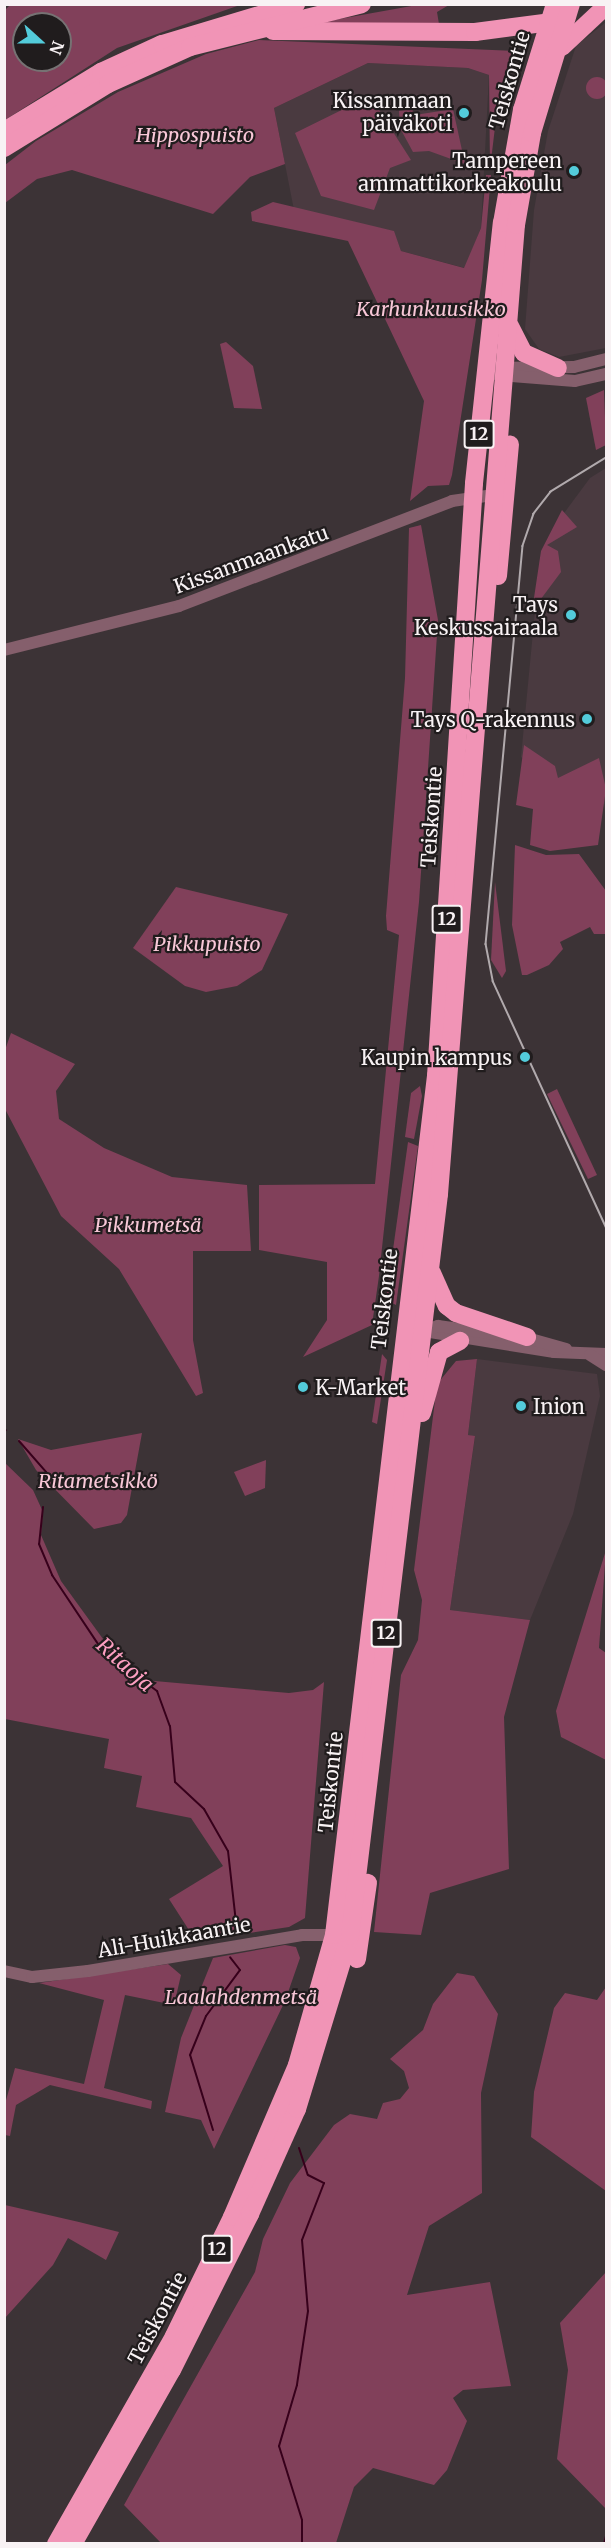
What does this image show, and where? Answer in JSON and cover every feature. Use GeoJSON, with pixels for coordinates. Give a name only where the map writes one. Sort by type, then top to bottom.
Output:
{"type":"FeatureCollection","features":[{"type":"Feature","properties":{"kind":"highway"},"geometry":{"type":"LineString","coordinates":[[247,23],[265,4]]}},
{"type":"Feature","properties":{"kind":"highway"},"geometry":{"type":"LineString","coordinates":[[4,148],[108,84],[190,47],[296,4]]}},
{"type":"Feature","properties":{"kind":"highway"},"geometry":{"type":"LineString","coordinates":[[4,131],[129,59],[247,23],[362,4]]}},
{"type":"Feature","properties":{"kind":"highway","name":"12"},"geometry":{"type":"LineString","coordinates":[[548,50],[563,13],[606,6]]}},
{"type":"Feature","properties":{"kind":"highway"},"geometry":{"type":"LineString","coordinates":[[247,23],[501,31],[563,13]]}},
{"type":"Feature","properties":{"kind":"highway","name":"Teiskontie"},"geometry":{"type":"LineString","coordinates":[[56,2544],[174,2336],[232,2217],[297,2065],[342,1936],[436,1076],[473,499],[508,178],[548,50],[563,13]]}},
{"type":"Feature","properties":{"kind":"highway"},"geometry":{"type":"LineString","coordinates":[[501,31],[548,50]]}},
{"type":"Feature","properties":{"kind":"highway","name":"Teiskontie"},"geometry":{"type":"LineString","coordinates":[[74,2544],[208,2300],[297,2109],[325,2029],[364,1834],[430,1269],[482,653],[500,494],[502,407],[508,322],[524,171],[548,50]]}},
{"type":"Feature","properties":{"kind":"highway"},"geometry":{"type":"LineString","coordinates":[[508,322],[524,353],[558,368]]}},
{"type":"Feature","properties":{"kind":"highway"},"geometry":{"type":"LineString","coordinates":[[430,1269],[447,1306],[470,1320],[527,1337]]}},
{"type":"Feature","properties":{"kind":"highway"},"geometry":{"type":"LineString","coordinates":[[411,1433],[424,1407],[440,1352],[460,1341]]}},
{"type":"Feature","properties":{"kind":"highway","name":"12"},"geometry":{"type":"LineString","coordinates":[[325,2029],[340,2007],[366,1926],[369,1847],[364,1834]]}},
{"type":"Feature","properties":{"kind":"street"},"geometry":{"type":"LineString","coordinates":[[505,372],[558,368],[606,359]]}},
{"type":"Feature","properties":{"kind":"street"},"geometry":{"type":"LineString","coordinates":[[486,370],[575,381],[606,374]]}},
{"type":"Feature","properties":{"kind":"street","name":"Kissanmaankatu"},"geometry":{"type":"LineString","coordinates":[[4,650],[179,606],[452,501],[500,494]]}},
{"type":"Feature","properties":{"kind":"street"},"geometry":{"type":"LineString","coordinates":[[424,1331],[438,1326],[527,1337],[576,1353]]}},
{"type":"Feature","properties":{"kind":"street"},"geometry":{"type":"LineString","coordinates":[[424,1331],[460,1341],[590,1355],[606,1354]]}},
{"type":"Feature","properties":{"kind":"street"},"geometry":{"type":"LineString","coordinates":[[590,1355],[606,1365]]}},
{"type":"Feature","properties":{"kind":"street","name":"Ali-Huikkaantie"},"geometry":{"type":"LineString","coordinates":[[4,1971],[32,1977],[88,1971],[279,1939],[342,1936]]}},
{"type":"Feature","properties":{"kind":"shaded area","name":"Tampereen ammattikorkeakoulu"},"geometry":{"type":"Polygon","coordinates":[[[606,22],[606,348],[559,357],[539,349],[525,329],[534,210],[548,131],[576,46],[606,22]]]}},
{"type":"Feature","properties":{"kind":"shaded area"},"geometry":{"type":"Polygon","coordinates":[[[368,63],[468,68],[489,75],[481,228],[465,268],[401,251],[393,231],[294,210],[274,108],[368,63]]]}},
{"type":"Feature","properties":{"kind":"shaded area","name":"Tays Keskussairaala"},"geometry":{"type":"Polygon","coordinates":[[[606,468],[606,822],[603,794],[555,786],[521,757],[540,559],[553,528],[590,478],[606,468]]]}},
{"type":"Feature","properties":{"kind":"shaded area"},"geometry":{"type":"Polygon","coordinates":[[[477,1359],[597,1374],[600,1396],[573,1514],[530,1620],[450,1610],[475,1437],[468,1435],[477,1359]]]}},
{"type":"Feature","properties":{"kind":"green space"},"geometry":{"type":"Polygon","coordinates":[[[10,4],[240,5],[117,48],[5,120],[4,11],[10,4]]]}},
{"type":"Feature","properties":{"kind":"green space"},"geometry":{"type":"Polygon","coordinates":[[[417,5],[449,5],[437,12],[439,24],[317,23],[417,5]]]}},
{"type":"Feature","properties":{"kind":"green space","name":"Hippospuisto"},"geometry":{"type":"Polygon","coordinates":[[[259,40],[516,51],[496,119],[490,169],[489,75],[468,68],[368,63],[274,108],[285,164],[250,177],[213,214],[72,170],[37,179],[5,203],[5,165],[36,141],[118,92],[206,54],[259,40]]]}},
{"type":"Feature","properties":{"kind":"green space"},"geometry":{"type":"Polygon","coordinates":[[[597,77],[605,80],[608,88],[605,96],[597,99],[589,96],[586,88],[589,80],[597,77]]]}},
{"type":"Feature","properties":{"kind":"green space"},"geometry":{"type":"Polygon","coordinates":[[[370,96],[411,160],[390,168],[374,210],[321,196],[295,133],[370,96]]]}},
{"type":"Feature","properties":{"kind":"green space"},"geometry":{"type":"Polygon","coordinates":[[[412,109],[415,115],[453,109],[465,164],[429,151],[413,152],[400,128],[399,111],[412,109]]]}},
{"type":"Feature","properties":{"kind":"green space","name":"Karhunkuusikko"},"geometry":{"type":"Polygon","coordinates":[[[486,175],[491,175],[482,280],[452,475],[449,485],[428,486],[410,501],[424,401],[348,241],[252,221],[251,212],[273,202],[394,231],[401,251],[464,268],[481,228],[486,175]]]}},
{"type":"Feature","properties":{"kind":"green space"},"geometry":{"type":"Polygon","coordinates":[[[226,342],[253,366],[262,409],[234,408],[220,344],[226,342]]]}},
{"type":"Feature","properties":{"kind":"green space"},"geometry":{"type":"Polygon","coordinates":[[[604,390],[606,445],[596,450],[586,398],[604,390]]]}},
{"type":"Feature","properties":{"kind":"green space"},"geometry":{"type":"Polygon","coordinates":[[[562,510],[577,527],[547,545],[558,551],[561,572],[532,611],[541,551],[562,510]]]}},
{"type":"Feature","properties":{"kind":"green space"},"geometry":{"type":"Polygon","coordinates":[[[421,525],[438,620],[419,902],[379,1276],[372,1325],[303,1357],[327,1320],[327,1262],[259,1250],[259,1185],[375,1184],[399,935],[387,930],[386,916],[405,678],[409,528],[421,525]]]}},
{"type":"Feature","properties":{"kind":"green space"},"geometry":{"type":"Polygon","coordinates":[[[524,745],[555,766],[558,778],[599,758],[606,789],[598,845],[550,851],[530,845],[533,809],[516,805],[524,745]]]}},
{"type":"Feature","properties":{"kind":"green space"},"geometry":{"type":"Polygon","coordinates":[[[515,845],[546,855],[579,854],[606,891],[606,934],[594,934],[590,927],[560,942],[563,949],[549,965],[527,975],[522,975],[512,925],[515,845]]]}},
{"type":"Feature","properties":{"kind":"green space"},"geometry":{"type":"Polygon","coordinates":[[[495,882],[506,971],[502,978],[491,960],[495,882]]]}},
{"type":"Feature","properties":{"kind":"green space","name":"Pikkupuisto"},"geometry":{"type":"Polygon","coordinates":[[[176,887],[288,914],[262,970],[237,986],[206,992],[185,986],[133,948],[176,887]]]}},
{"type":"Feature","properties":{"kind":"green space","name":"Pikkumetsä"},"geometry":{"type":"Polygon","coordinates":[[[11,1033],[75,1064],[56,1091],[59,1119],[104,1148],[172,1177],[247,1185],[251,1251],[193,1251],[193,1340],[203,1393],[196,1396],[119,1269],[61,1216],[5,1109],[5,1050],[11,1033]]]}},
{"type":"Feature","properties":{"kind":"green space"},"geometry":{"type":"Polygon","coordinates":[[[420,1086],[422,1096],[414,1139],[405,1137],[411,1093],[420,1086]]]}},
{"type":"Feature","properties":{"kind":"green space"},"geometry":{"type":"Polygon","coordinates":[[[557,1089],[597,1175],[588,1179],[547,1094],[557,1089]]]}},
{"type":"Feature","properties":{"kind":"green space"},"geometry":{"type":"Polygon","coordinates":[[[408,1142],[418,1146],[396,1305],[386,1300],[408,1142]]]}},
{"type":"Feature","properties":{"kind":"green space"},"geometry":{"type":"Polygon","coordinates":[[[382,1354],[387,1360],[377,1424],[372,1422],[382,1354]]]}},
{"type":"Feature","properties":{"kind":"green space"},"geometry":{"type":"Polygon","coordinates":[[[477,1359],[468,1435],[475,1436],[450,1610],[530,1620],[504,1717],[509,1869],[430,1893],[421,1935],[374,1932],[401,1675],[418,1640],[422,1600],[414,1570],[437,1384],[456,1361],[477,1359]]]}},
{"type":"Feature","properties":{"kind":"green space","name":"Ritametsikkö"},"geometry":{"type":"Polygon","coordinates":[[[142,1433],[127,1515],[121,1523],[94,1529],[36,1470],[18,1439],[51,1450],[142,1433]]]}},
{"type":"Feature","properties":{"kind":"green space"},"geometry":{"type":"Polygon","coordinates":[[[266,1460],[265,1488],[245,1496],[234,1472],[266,1460]]]}},
{"type":"Feature","properties":{"kind":"green space"},"geometry":{"type":"Polygon","coordinates":[[[4,1462],[33,1490],[43,1512],[41,1535],[61,1581],[132,1679],[289,1693],[313,1690],[324,1682],[305,1918],[289,1927],[196,1941],[169,1899],[223,1866],[191,1818],[136,1807],[142,1776],[104,1768],[109,1739],[5,1719],[4,1462]]]}},
{"type":"Feature","properties":{"kind":"green space"},"geometry":{"type":"Polygon","coordinates":[[[606,1550],[599,1648],[606,1653],[606,1760],[561,1737],[556,1711],[606,1550]]]}},
{"type":"Feature","properties":{"kind":"green space","name":"Laalahdenmetsä"},"geometry":{"type":"Polygon","coordinates":[[[285,1945],[296,1947],[300,1958],[285,2001],[214,2149],[201,2120],[165,2112],[181,2038],[213,1958],[285,1945]]]}},
{"type":"Feature","properties":{"kind":"green space"},"geometry":{"type":"Polygon","coordinates":[[[168,1964],[181,1975],[174,2005],[125,1995],[104,2088],[152,2101],[151,2109],[50,2085],[16,2105],[10,2136],[5,2135],[5,2104],[15,2068],[84,2084],[104,2000],[39,1983],[168,1964]]]}},
{"type":"Feature","properties":{"kind":"green space"},"geometry":{"type":"Polygon","coordinates":[[[457,1973],[474,1976],[498,2014],[481,2093],[482,2193],[429,2226],[407,2295],[490,2282],[511,2386],[463,2390],[453,2398],[467,2421],[447,2470],[434,2485],[373,2468],[354,2487],[336,2543],[161,2543],[124,2505],[255,2272],[263,2239],[290,2183],[334,2125],[350,2114],[377,2119],[383,2103],[400,2099],[409,2088],[404,2071],[390,2059],[423,2030],[433,2004],[457,1973]]]}},
{"type":"Feature","properties":{"kind":"green space"},"geometry":{"type":"Polygon","coordinates":[[[606,1987],[606,2191],[531,2137],[534,2092],[554,2008],[565,1993],[597,2000],[606,1987]]]}},
{"type":"Feature","properties":{"kind":"green space"},"geometry":{"type":"Polygon","coordinates":[[[5,2205],[119,2232],[106,2260],[68,2238],[53,2265],[5,2318],[5,2205]]]}},
{"type":"Feature","properties":{"kind":"green space"},"geometry":{"type":"Polygon","coordinates":[[[606,2272],[606,2509],[557,2459],[568,2370],[560,2323],[606,2272]]]}},
{"type":"Feature","properties":{"kind":"waterway"},"geometry":{"type":"LineString","coordinates":[[19,1441],[54,1481]]}},
{"type":"Feature","properties":{"kind":"waterway","name":"Ritaoja"},"geometry":{"type":"LineString","coordinates":[[43,1507],[39,1544],[52,1575],[102,1650],[157,1691],[170,1726],[175,1782],[204,1809],[228,1851],[236,1922]]}},
{"type":"Feature","properties":{"kind":"waterway"},"geometry":{"type":"LineString","coordinates":[[213,2130],[190,2055],[206,2016],[240,1970],[230,1957]]}},
{"type":"Feature","properties":{"kind":"waterway"},"geometry":{"type":"LineString","coordinates":[[299,2148],[308,2175],[324,2183],[302,2240],[308,2311],[297,2385],[279,2446],[302,2520],[302,2544]]}},
{"type":"Feature","properties":{"kind":"waterway"},"geometry":{"type":"LineString","coordinates":[[604,2544],[606,2536]]}},
{"type":"Feature","properties":{"kind":"tram line"},"geometry":{"type":"LineString","coordinates":[[606,458],[551,492],[534,514],[523,546],[486,944],[493,981],[606,1227]]}},
{"type":"Feature","properties":{"kind":"place","name":"Kissanmaan päiväkoti"},"geometry":{"type":"Point","coordinates":[464,113]}},
{"type":"Feature","properties":{"kind":"place","name":"Tampereen ammattikorkeakoulu"},"geometry":{"type":"Point","coordinates":[574,171]}},
{"type":"Feature","properties":{"kind":"place","name":"Tays Keskussairaala"},"geometry":{"type":"Point","coordinates":[571,615]}},
{"type":"Feature","properties":{"kind":"place","name":"Tays Q-rakennus"},"geometry":{"type":"Point","coordinates":[587,719]}},
{"type":"Feature","properties":{"kind":"place","name":"Kaupin kampus"},"geometry":{"type":"Point","coordinates":[525,1057]}},
{"type":"Feature","properties":{"kind":"place","name":"K-Market"},"geometry":{"type":"Point","coordinates":[303,1387]}},
{"type":"Feature","properties":{"kind":"place","name":"Inion"},"geometry":{"type":"Point","coordinates":[521,1406]}}]}
